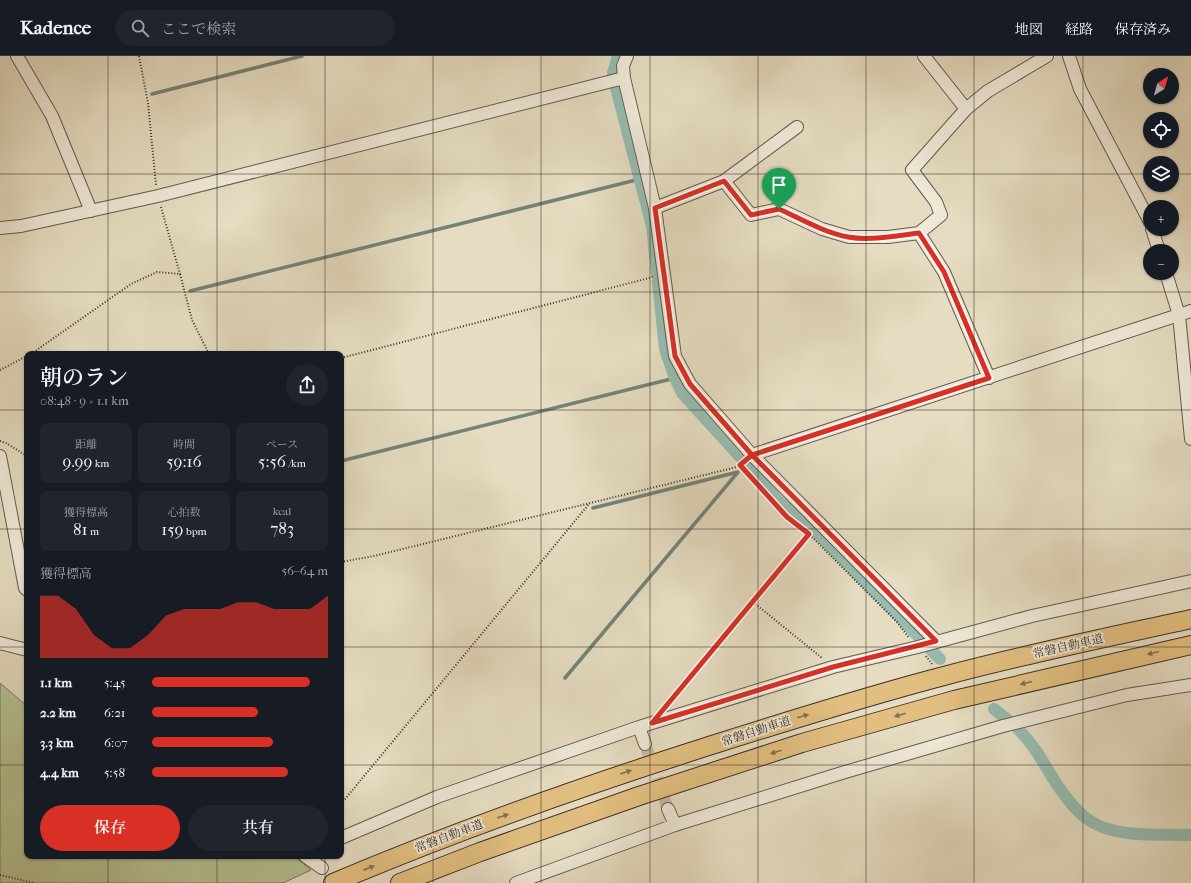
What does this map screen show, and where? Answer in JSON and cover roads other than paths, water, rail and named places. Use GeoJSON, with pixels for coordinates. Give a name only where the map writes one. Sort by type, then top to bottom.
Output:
{"type":"FeatureCollection","features":[{"type":"Feature","properties":{"kind":"highway","name":"常磐自動車道"},"geometry":{"type":"LineString","coordinates":[[333,883],[470,827],[630,771],[794,719],[944,676],[1076,643],[1191,619]]}},
{"type":"Feature","properties":{"kind":"highway"},"geometry":{"type":"LineString","coordinates":[[400,883],[480,852],[639,796],[802,743],[954,700],[1191,645]]}},
{"type":"Feature","properties":{"kind":"street"},"geometry":{"type":"LineString","coordinates":[[17,56],[52,116],[91,211]]}},
{"type":"Feature","properties":{"kind":"street"},"geometry":{"type":"LineString","coordinates":[[627,56],[623,66],[624,78],[655,208],[675,356],[690,384],[752,455],[936,641]]}},
{"type":"Feature","properties":{"kind":"street"},"geometry":{"type":"LineString","coordinates":[[924,56],[966,109]]}},
{"type":"Feature","properties":{"kind":"street"},"geometry":{"type":"LineString","coordinates":[[724,181],[751,215],[779,209],[822,229],[848,237],[888,237],[919,233],[941,215],[936,202],[912,170],[966,109],[988,91],[1047,56]]}},
{"type":"Feature","properties":{"kind":"street"},"geometry":{"type":"LineString","coordinates":[[1069,56],[1080,89],[1143,209]]}},
{"type":"Feature","properties":{"kind":"street"},"geometry":{"type":"LineString","coordinates":[[0,228],[20,226],[158,196],[624,78]]}},
{"type":"Feature","properties":{"kind":"street"},"geometry":{"type":"LineString","coordinates":[[655,208],[724,181],[797,127]]}},
{"type":"Feature","properties":{"kind":"street"},"geometry":{"type":"LineString","coordinates":[[919,233],[944,272],[989,378]]}},
{"type":"Feature","properties":{"kind":"street"},"geometry":{"type":"LineString","coordinates":[[1168,280],[1179,315],[1191,439]]}},
{"type":"Feature","properties":{"kind":"street"},"geometry":{"type":"LineString","coordinates":[[752,455],[1191,311]]}},
{"type":"Feature","properties":{"kind":"street"},"geometry":{"type":"LineString","coordinates":[[0,456],[24,583]]}},
{"type":"Feature","properties":{"kind":"street"},"geometry":{"type":"LineString","coordinates":[[19,559],[24,553]]}},
{"type":"Feature","properties":{"kind":"street"},"geometry":{"type":"LineString","coordinates":[[344,837],[437,797],[639,727],[833,667],[918,647],[1032,616],[1191,581]]}},
{"type":"Feature","properties":{"kind":"street"},"geometry":{"type":"LineString","coordinates":[[0,643],[24,649]]}},
{"type":"Feature","properties":{"kind":"street"},"geometry":{"type":"LineString","coordinates":[[516,883],[674,825],[845,772],[1003,726],[1128,695],[1191,684]]}},
{"type":"Feature","properties":{"kind":"street"},"geometry":{"type":"LineString","coordinates":[[639,727],[645,744]]}},
{"type":"Feature","properties":{"kind":"street"},"geometry":{"type":"LineString","coordinates":[[668,809],[674,825]]}},
{"type":"Feature","properties":{"kind":"street"},"geometry":{"type":"LineString","coordinates":[[311,859],[322,868]]}},
{"type":"Feature","properties":{"kind":"waterway"},"geometry":{"type":"LineString","coordinates":[[152,94],[302,56]]}},
{"type":"Feature","properties":{"kind":"waterway"},"geometry":{"type":"LineString","coordinates":[[613,73],[618,56]]}},
{"type":"Feature","properties":{"kind":"waterway"},"geometry":{"type":"LineString","coordinates":[[616,88],[652,226],[657,273]]}},
{"type":"Feature","properties":{"kind":"waterway"},"geometry":{"type":"LineString","coordinates":[[190,291],[640,179]]}},
{"type":"Feature","properties":{"kind":"waterway"},"geometry":{"type":"LineString","coordinates":[[658,282],[665,349],[682,393],[742,459]]}},
{"type":"Feature","properties":{"kind":"waterway"},"geometry":{"type":"LineString","coordinates":[[344,460],[675,378]]}},
{"type":"Feature","properties":{"kind":"waterway"},"geometry":{"type":"LineString","coordinates":[[747,464],[777,500],[820,536],[920,638]]}},
{"type":"Feature","properties":{"kind":"waterway"},"geometry":{"type":"LineString","coordinates":[[593,508],[738,472]]}},
{"type":"Feature","properties":{"kind":"waterway"},"geometry":{"type":"LineString","coordinates":[[565,678],[738,472]]}},
{"type":"Feature","properties":{"kind":"waterway"},"geometry":{"type":"LineString","coordinates":[[930,649],[940,659]]}},
{"type":"Feature","properties":{"kind":"waterway"},"geometry":{"type":"LineString","coordinates":[[994,709],[1009,721]]}},
{"type":"Feature","properties":{"kind":"waterway"},"geometry":{"type":"LineString","coordinates":[[1018,729],[1035,750],[1069,801],[1077,811],[1087,819],[1102,827],[1114,831],[1154,835],[1191,835]]}},
{"type":"Feature","properties":{"kind":"tunnel"},"geometry":{"type":"LineString","coordinates":[[645,744],[668,809]]}}]}
